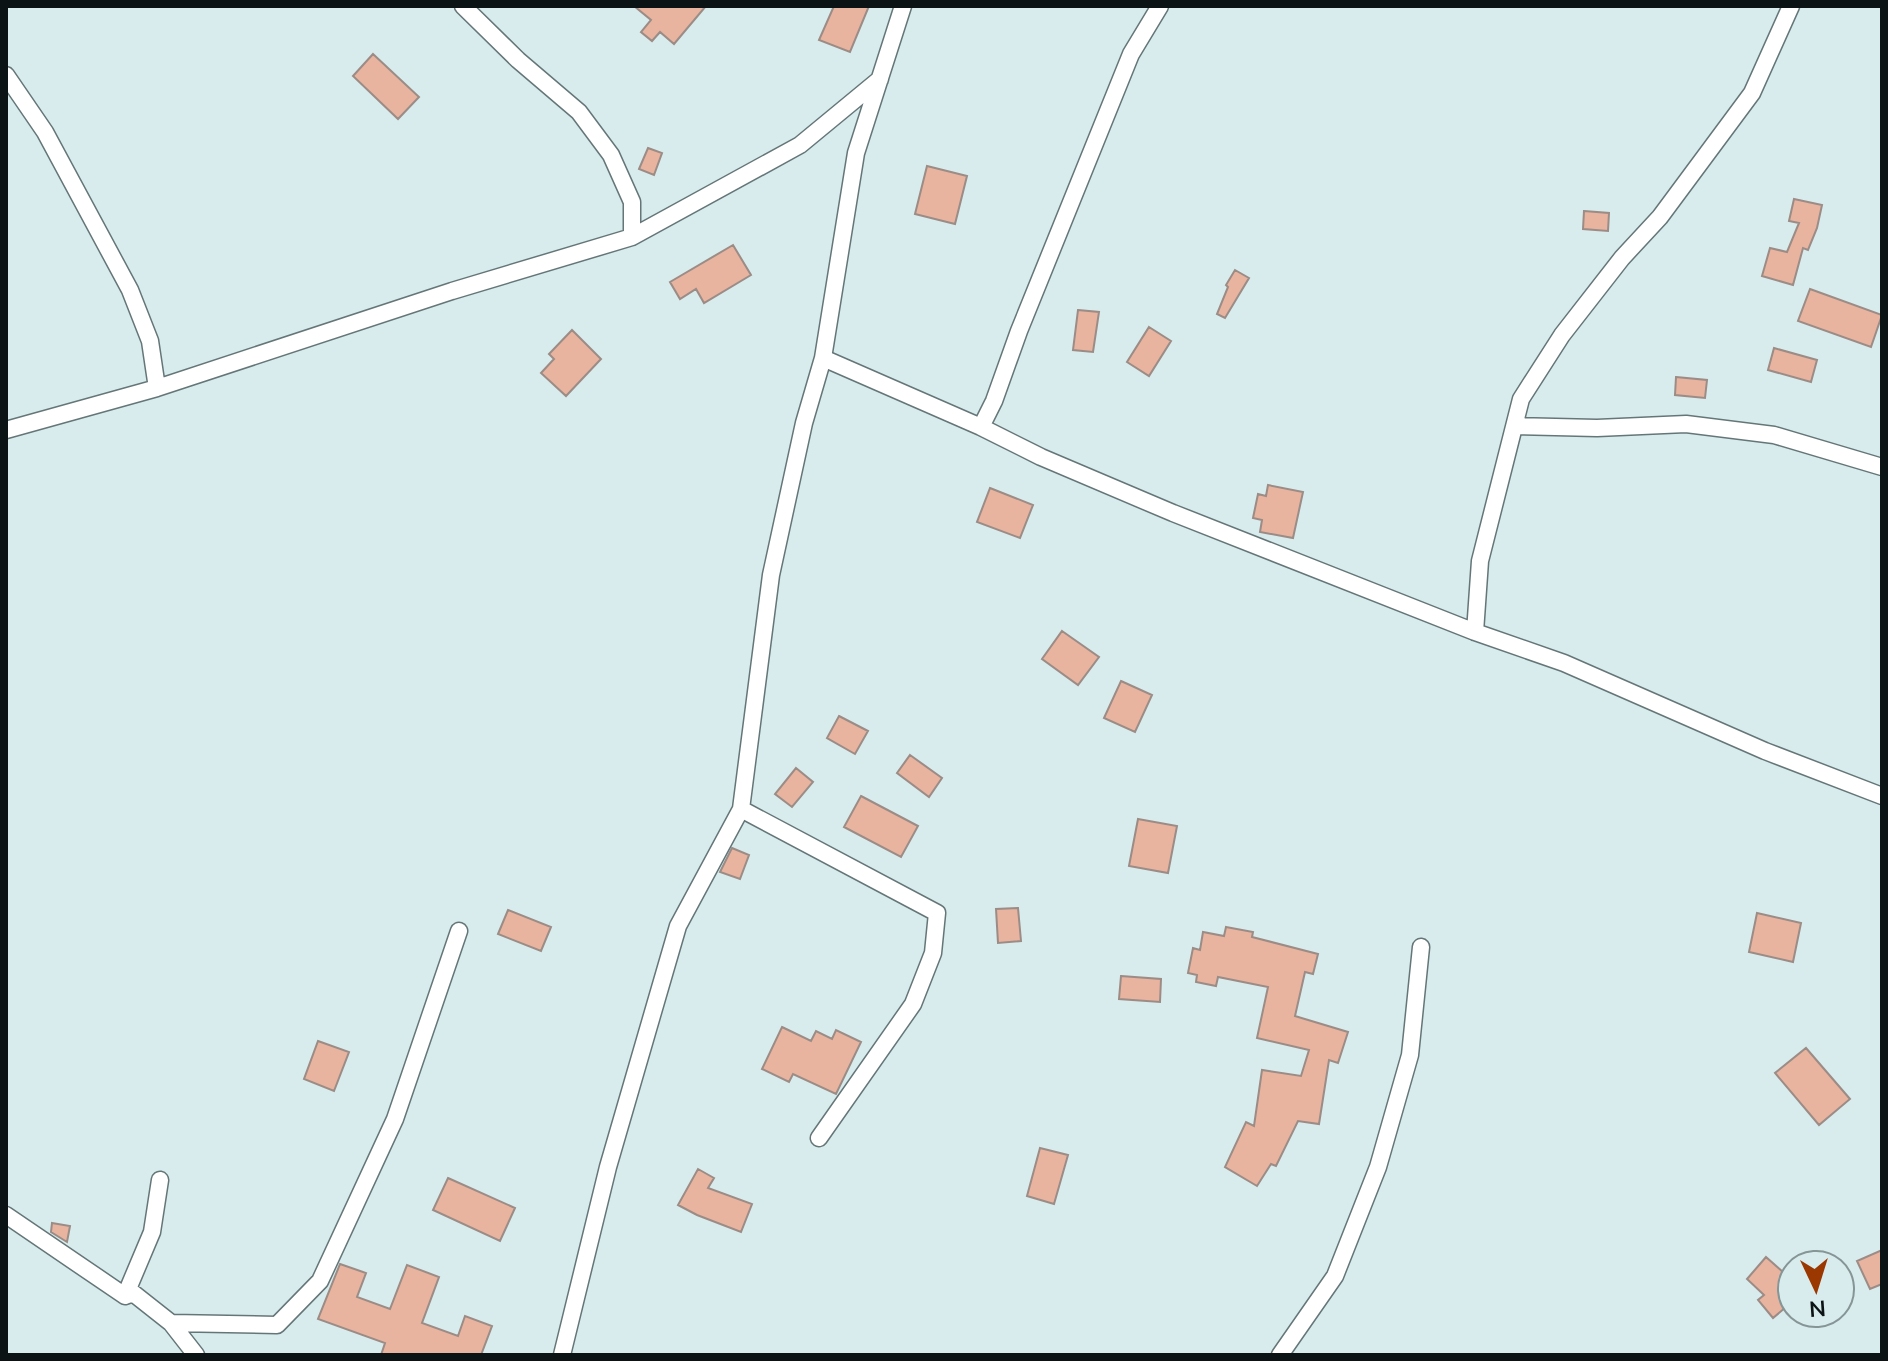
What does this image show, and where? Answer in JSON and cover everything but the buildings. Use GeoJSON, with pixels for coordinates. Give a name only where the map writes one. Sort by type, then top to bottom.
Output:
{"type":"FeatureCollection","features":[{"type":"Feature","properties":{"kind":"street"},"geometry":{"type":"LineString","coordinates":[[463,6],[518,60],[579,112],[611,155],[632,202],[632,237]]}},
{"type":"Feature","properties":{"kind":"street"},"geometry":{"type":"LineString","coordinates":[[562,1355],[608,1167],[678,926],[741,809],[771,575],[804,423],[823,358],[856,153],[903,6]]}},
{"type":"Feature","properties":{"kind":"street"},"geometry":{"type":"LineString","coordinates":[[981,427],[1131,54],[1160,6]]}},
{"type":"Feature","properties":{"kind":"street"},"geometry":{"type":"LineString","coordinates":[[1475,632],[1480,561],[1521,399],[1562,335],[1622,258],[1660,217],[1752,93],[1791,6]]}},
{"type":"Feature","properties":{"kind":"street"},"geometry":{"type":"LineString","coordinates":[[6,75],[45,132],[130,290],[150,341],[157,388]]}},
{"type":"Feature","properties":{"kind":"street"},"geometry":{"type":"LineString","coordinates":[[6,430],[157,388],[452,291],[632,237],[800,145],[882,78]]}},
{"type":"Feature","properties":{"kind":"street"},"geometry":{"type":"LineString","coordinates":[[823,358],[1173,513],[1475,632],[1564,663],[1765,751],[1882,796]]}},
{"type":"Feature","properties":{"kind":"street"},"geometry":{"type":"LineString","coordinates":[[1515,426],[1597,428],[1686,424],[1774,435],[1882,467]]}},
{"type":"Feature","properties":{"kind":"street"},"geometry":{"type":"LineString","coordinates":[[741,809],[937,913],[933,953],[913,1004],[819,1138]]}},
{"type":"Feature","properties":{"kind":"street"},"geometry":{"type":"LineString","coordinates":[[171,1323],[277,1325],[320,1281],[395,1119],[459,931]]}},
{"type":"Feature","properties":{"kind":"street"},"geometry":{"type":"LineString","coordinates":[[1280,1355],[1335,1276],[1378,1167],[1410,1055],[1421,947]]}},
{"type":"Feature","properties":{"kind":"street"},"geometry":{"type":"LineString","coordinates":[[125,1296],[152,1232],[160,1180]]}},
{"type":"Feature","properties":{"kind":"street"},"geometry":{"type":"LineString","coordinates":[[6,1215],[125,1296]]}},
{"type":"Feature","properties":{"kind":"street"},"geometry":{"type":"LineString","coordinates":[[125,1296],[133,1293],[171,1323],[196,1355]]}}]}
